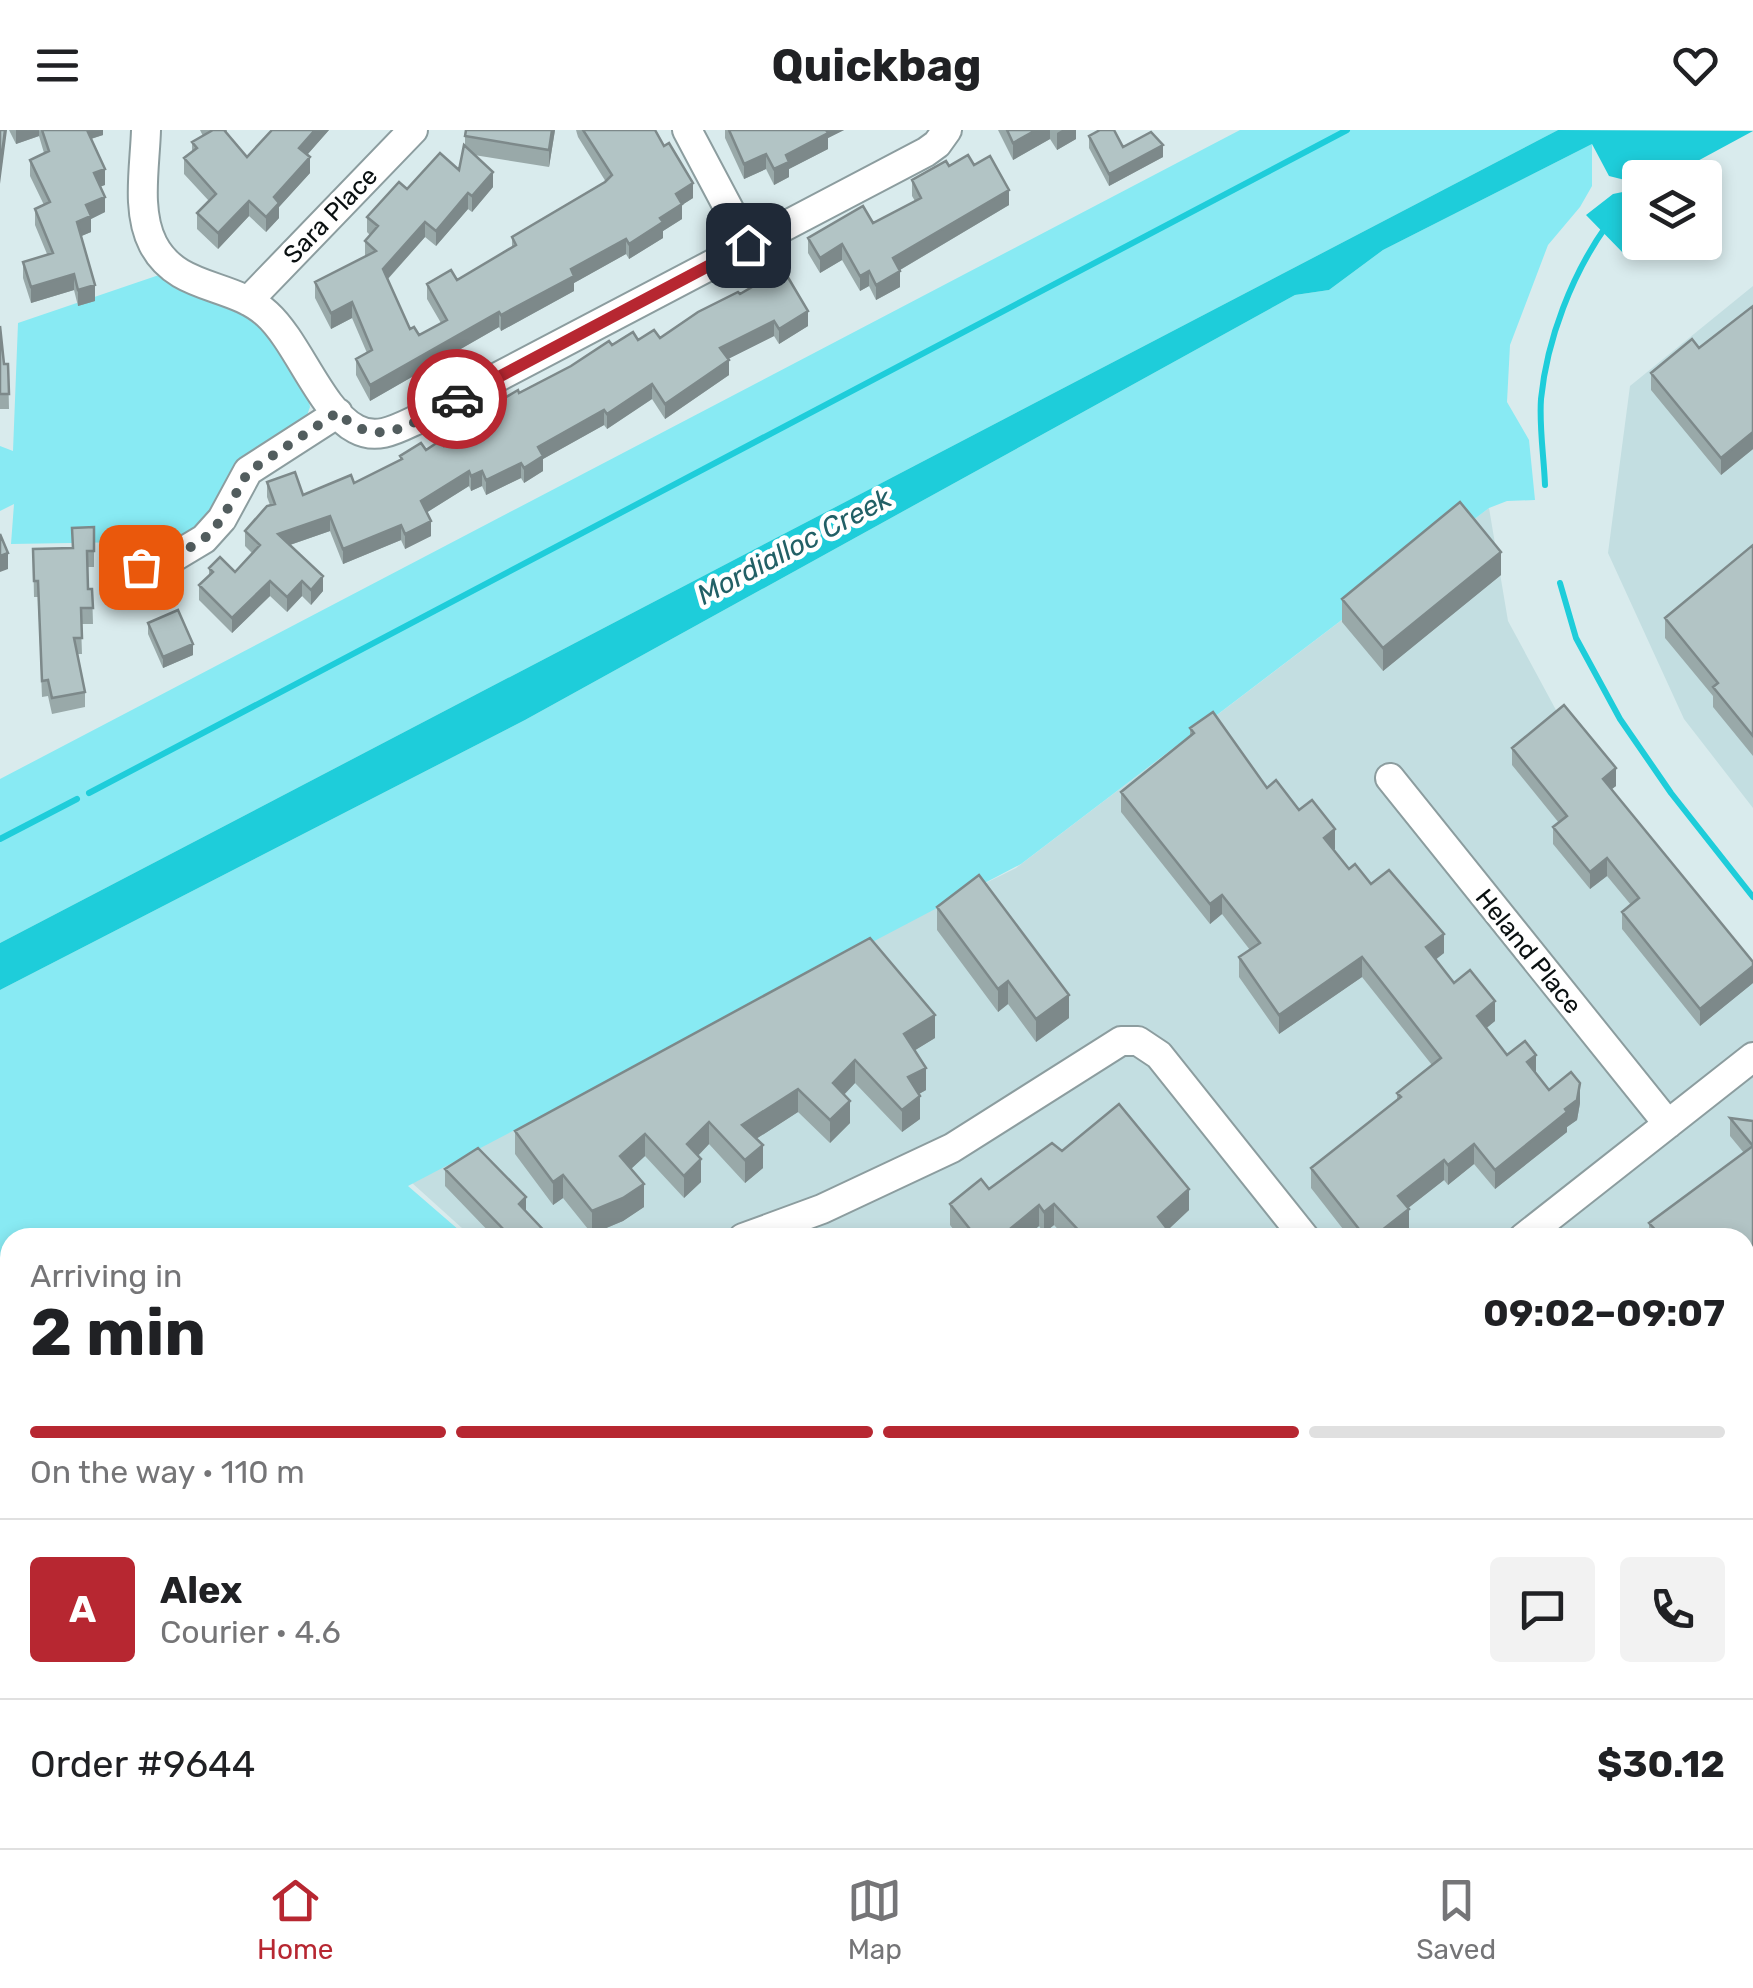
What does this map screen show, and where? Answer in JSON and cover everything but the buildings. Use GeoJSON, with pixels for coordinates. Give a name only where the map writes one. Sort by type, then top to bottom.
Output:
{"type":"FeatureCollection","features":[{"type":"Feature","properties":{"kind":"street"},"geometry":{"type":"LineString","coordinates":[[146,130],[144,218],[153,244],[169,267],[187,279],[248,301],[266,312],[338,412],[353,428],[372,434],[390,432],[926,152],[948,130]]}},
{"type":"Feature","properties":{"kind":"street","name":"Sara Place"},"geometry":{"type":"LineString","coordinates":[[248,301],[413,130]]}},
{"type":"Feature","properties":{"kind":"street"},"geometry":{"type":"LineString","coordinates":[[687,130],[748,245]]}},
{"type":"Feature","properties":{"kind":"street"},"geometry":{"type":"LineString","coordinates":[[141,567],[174,557],[204,539],[222,519],[248,472],[338,412]]}},
{"type":"Feature","properties":{"kind":"street","name":"Heland Place"},"geometry":{"type":"LineString","coordinates":[[1390,778],[1668,1124]]}},
{"type":"Feature","properties":{"kind":"street"},"geometry":{"type":"LineString","coordinates":[[769,1228],[952,1148],[1122,1041],[1138,1042],[1160,1055],[1297,1228]]}},
{"type":"Feature","properties":{"kind":"street"},"geometry":{"type":"LineString","coordinates":[[1537,1228],[1753,1057]]}},
{"type":"Feature","properties":{"kind":"shaded area"},"geometry":{"type":"Polygon","coordinates":[[[1240,130],[1558,130],[0,943],[0,779],[1240,130]]]}},
{"type":"Feature","properties":{"kind":"shaded area"},"geometry":{"type":"Polygon","coordinates":[[[1592,144],[1592,186],[1548,245],[1510,345],[1507,402],[1529,440],[1535,500],[1507,501],[1489,508],[1021,864],[408,1186],[457,1228],[0,1228],[0,990],[525,720],[1295,295],[1329,290],[1383,250],[1592,144]]]}},
{"type":"Feature","properties":{"kind":"shaded area"},"geometry":{"type":"Polygon","coordinates":[[[159,275],[184,292],[237,310],[274,339],[308,395],[310,407],[306,418],[179,544],[154,549],[131,542],[11,544],[14,504],[0,511],[0,446],[13,451],[18,323],[159,275]]]}},
{"type":"Feature","properties":{"kind":"shaded area"},"geometry":{"type":"Polygon","coordinates":[[[1753,286],[1753,808],[1684,719],[1608,553],[1630,386],[1753,286]]]}},
{"type":"Feature","properties":{"kind":"shaded area"},"geometry":{"type":"Polygon","coordinates":[[[1489,508],[1508,621],[1597,786],[1753,984],[1753,1228],[462,1228],[401,1173],[1016,868],[1489,508]]]}},
{"type":"Feature","properties":{"kind":"water","name":"Mordialloc Creek"},"geometry":{"type":"Polygon","coordinates":[[[1558,130],[1753,131],[1699,160],[1622,160],[1622,179],[1609,176],[1592,144],[1383,250],[1329,290],[1295,295],[525,720],[0,990],[0,943],[1558,130]]]}},
{"type":"Feature","properties":{"kind":"water"},"geometry":{"type":"Polygon","coordinates":[[[1622,192],[1622,252],[1586,215],[1613,194],[1622,192]]]}},
{"type":"Feature","properties":{"kind":"waterway"},"geometry":{"type":"LineString","coordinates":[[89,793],[1347,130]]}},
{"type":"Feature","properties":{"kind":"waterway"},"geometry":{"type":"LineString","coordinates":[[1545,485],[1541,410],[1549,353],[1572,286],[1607,225]]}},
{"type":"Feature","properties":{"kind":"waterway"},"geometry":{"type":"LineString","coordinates":[[1560,583],[1576,638],[1620,719],[1671,793],[1753,897]]}},
{"type":"Feature","properties":{"kind":"waterway"},"geometry":{"type":"LineString","coordinates":[[0,839],[77,799]]}},
{"type":"Feature","properties":{"kind":"way so far"},"geometry":{"type":"LineString","coordinates":[[141,567],[174,557],[204,539],[222,519],[248,472],[338,412],[353,428],[372,434],[390,432],[457,399]]}},
{"type":"Feature","properties":{"kind":"route"},"geometry":{"type":"LineString","coordinates":[[457,399],[748,245]]}}]}
